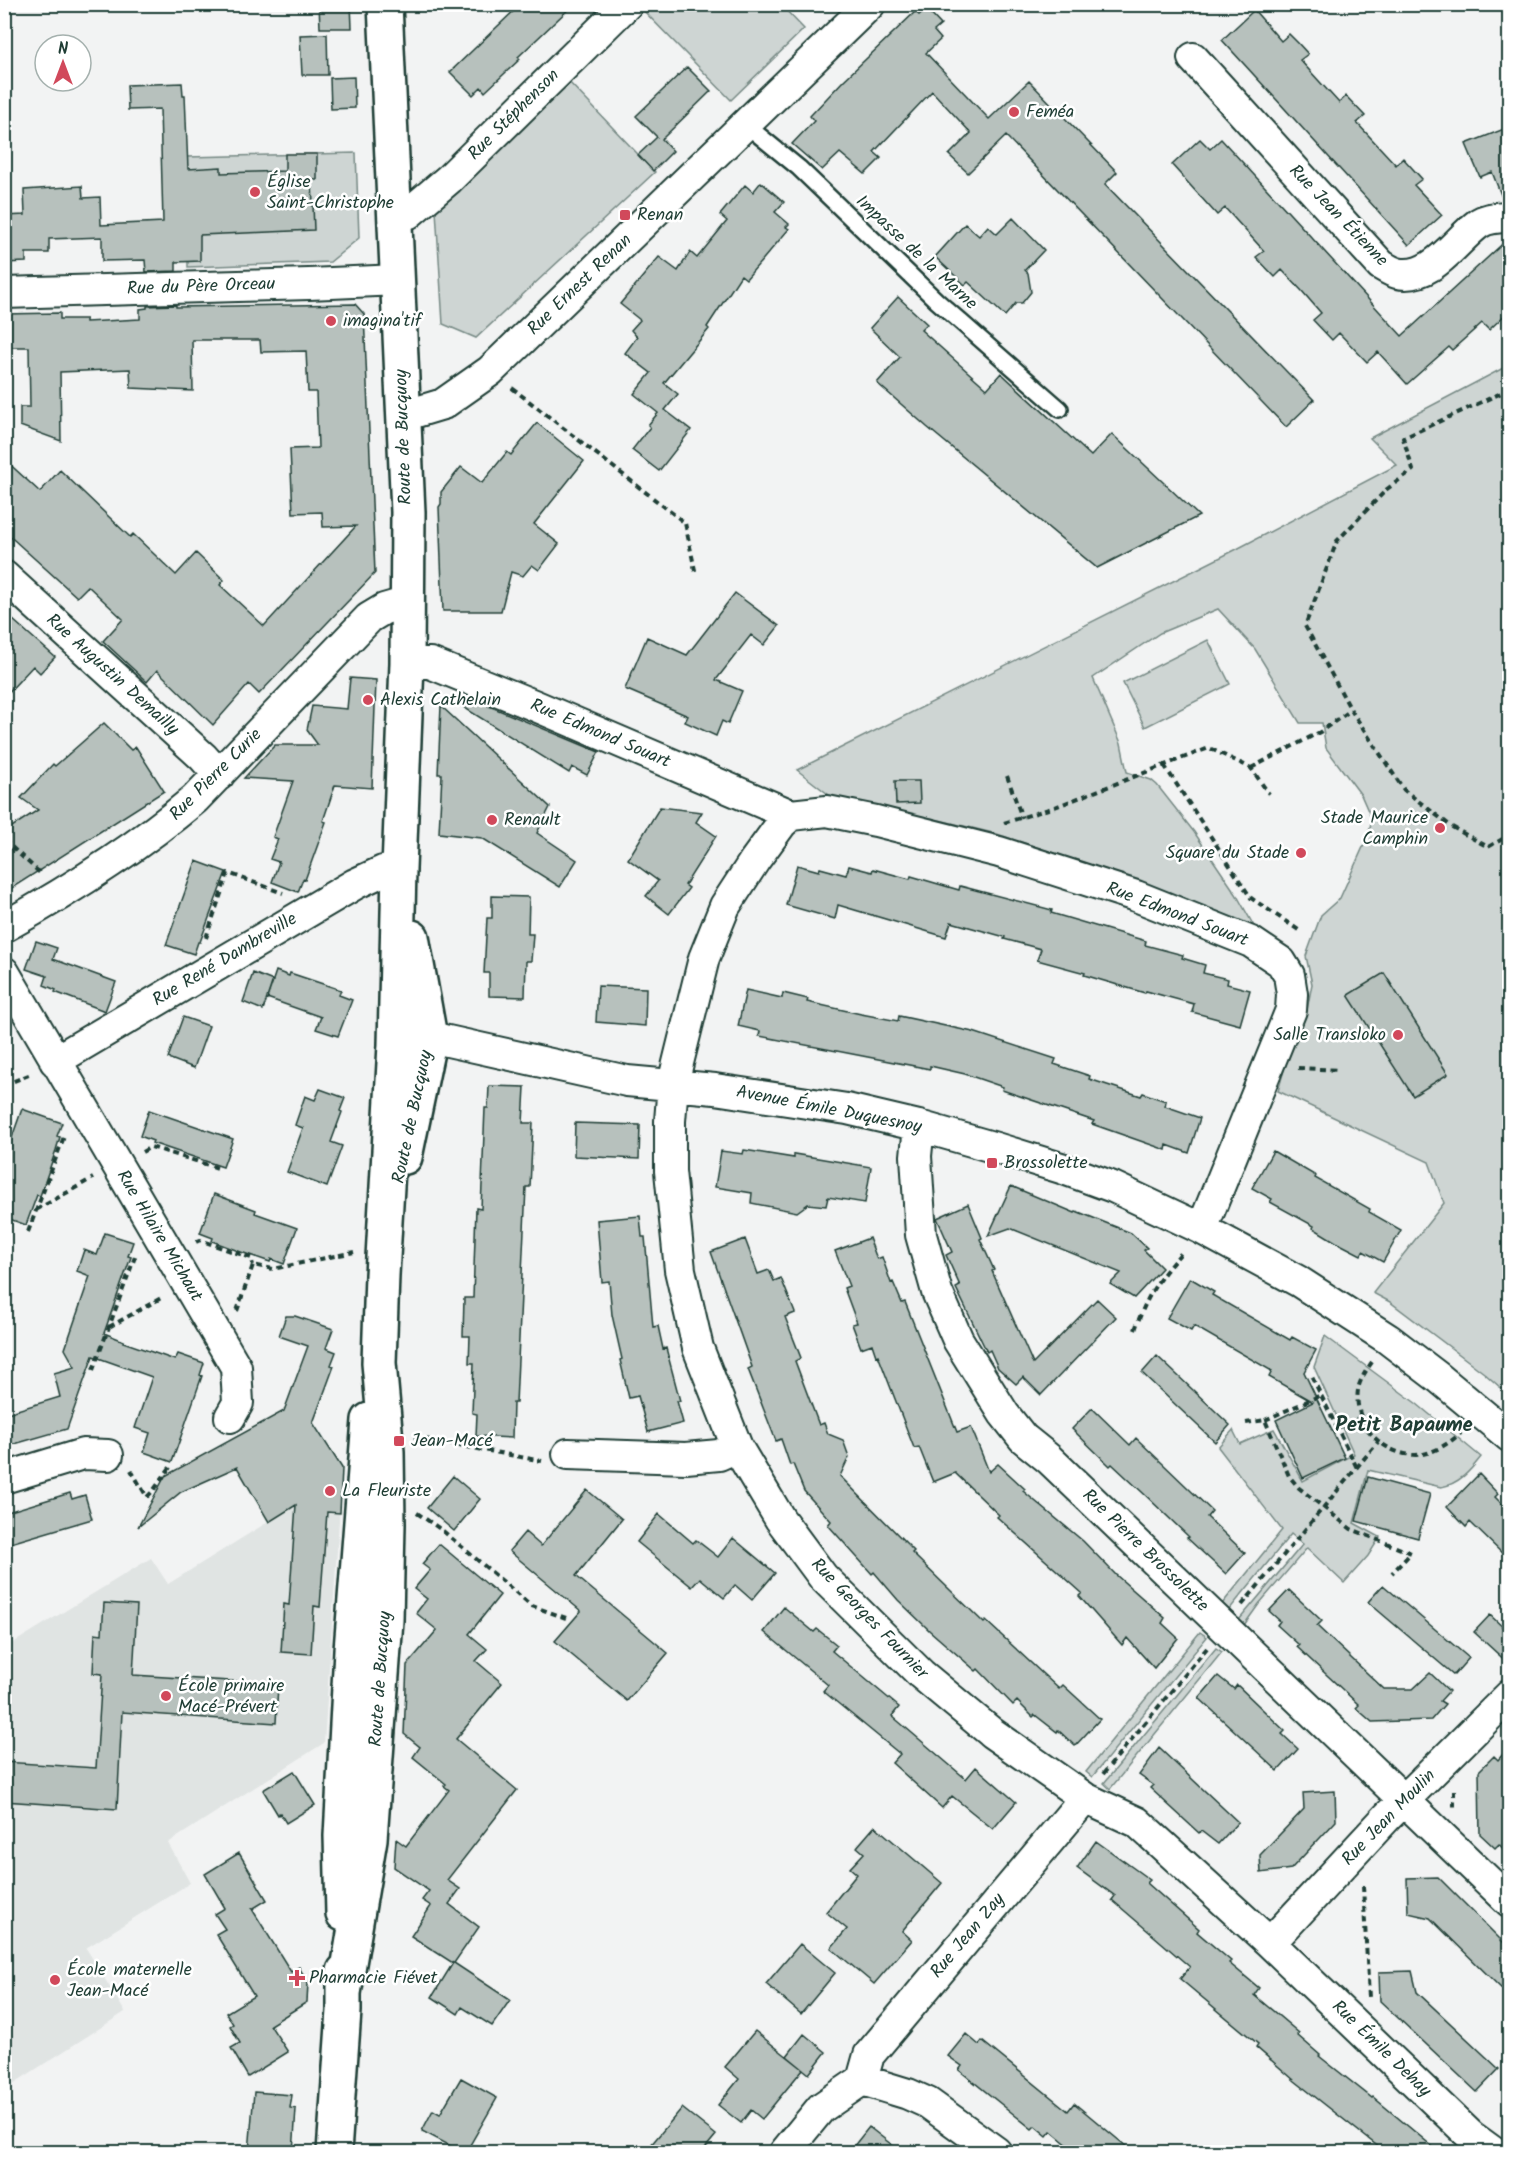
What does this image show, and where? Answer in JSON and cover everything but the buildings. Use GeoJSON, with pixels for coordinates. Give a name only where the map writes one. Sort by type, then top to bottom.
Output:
{"type":"FeatureCollection","features":[{"type":"Feature","properties":{"kind":"main road","name":"Route de Bucquoy"},"geometry":{"type":"LineString","coordinates":[[344,1993],[369,1847],[386,1620],[387,1433],[371,1254],[395,1045],[407,663],[408,512],[385,4]]}},
{"type":"Feature","properties":{"kind":"main road","name":"Route de Bucquoy"},"geometry":{"type":"LineString","coordinates":[[371,1254],[430,1037],[399,869]]}},
{"type":"Feature","properties":{"kind":"main road","name":"Route de Bucquoy"},"geometry":{"type":"LineString","coordinates":[[334,2152],[344,1993],[342,1814],[365,1448],[379,1363]]}},
{"type":"Feature","properties":{"kind":"street","name":"Rue Stéphenson"},"geometry":{"type":"LineString","coordinates":[[395,216],[409,213],[449,179],[627,4]]}},
{"type":"Feature","properties":{"kind":"street","name":"Rue Ernest Renan"},"geometry":{"type":"LineString","coordinates":[[404,416],[443,404],[490,371],[870,4]]}},
{"type":"Feature","properties":{"kind":"street","name":"Rue Jean Étienne"},"geometry":{"type":"LineString","coordinates":[[1193,58],[1380,265],[1396,273],[1415,273],[1432,264],[1480,222],[1509,217]]}},
{"type":"Feature","properties":{"kind":"street","name":"Rue du Père Orceau"},"geometry":{"type":"LineString","coordinates":[[4,293],[398,280]]}},
{"type":"Feature","properties":{"kind":"street","name":"Rue Augustin Demailly"},"geometry":{"type":"LineString","coordinates":[[4,576],[219,774]]}},
{"type":"Feature","properties":{"kind":"street","name":"Rue Pierre Curie"},"geometry":{"type":"LineString","coordinates":[[4,927],[71,889],[164,826],[195,799],[369,618],[384,609],[408,602]]}},
{"type":"Feature","properties":{"kind":"street","name":"Rue Edmond Souart"},"geometry":{"type":"LineString","coordinates":[[407,663],[430,663],[791,815],[827,811],[967,843],[1136,896],[1251,942],[1281,962],[1288,975],[1292,994],[1291,1010],[1203,1229]]}},
{"type":"Feature","properties":{"kind":"street"},"geometry":{"type":"LineString","coordinates":[[673,1084],[704,958],[725,906],[755,860],[782,823],[791,815]]}},
{"type":"Feature","properties":{"kind":"street","name":"Rue René Dambreville"},"geometry":{"type":"LineString","coordinates":[[56,1061],[355,884],[383,871],[399,869]]}},
{"type":"Feature","properties":{"kind":"street"},"geometry":{"type":"LineString","coordinates":[[397,968],[404,988],[407,1015],[430,1037]]}},
{"type":"Feature","properties":{"kind":"street","name":"Rue Hilaire Michaut"},"geometry":{"type":"LineString","coordinates":[[4,972],[236,1367],[238,1403],[231,1417]]}},
{"type":"Feature","properties":{"kind":"street"},"geometry":{"type":"LineString","coordinates":[[395,1045],[430,1037]]}},
{"type":"Feature","properties":{"kind":"street","name":"Avenue Émile Duquesnoy"},"geometry":{"type":"LineString","coordinates":[[430,1037],[627,1081],[715,1089],[847,1109],[919,1126],[1061,1168],[1113,1187],[1203,1229],[1298,1281],[1388,1339],[1509,1437]]}},
{"type":"Feature","properties":{"kind":"street","name":"Rue Georges Fournier"},"geometry":{"type":"LineString","coordinates":[[673,1084],[670,1171],[680,1270],[699,1348],[737,1447],[780,1519],[823,1577],[921,1674],[992,1733],[1085,1798],[1137,1822],[1270,1943]]}},
{"type":"Feature","properties":{"kind":"street","name":"Rue Pierre Brossolette"},"geometry":{"type":"LineString","coordinates":[[919,1126],[915,1156],[921,1235],[937,1292],[958,1340],[1004,1414],[1023,1438],[1049,1459],[1509,1902]]}},
{"type":"Feature","properties":{"kind":"street"},"geometry":{"type":"LineString","coordinates":[[568,1454],[686,1458],[719,1455],[737,1447]]}},
{"type":"Feature","properties":{"kind":"street"},"geometry":{"type":"LineString","coordinates":[[4,1478],[83,1454],[108,1455]]}},
{"type":"Feature","properties":{"kind":"street","name":"Rue Jean Moulin"},"geometry":{"type":"LineString","coordinates":[[1270,1943],[1403,1801],[1509,1695]]}},
{"type":"Feature","properties":{"kind":"street","name":"Rue Jean Zay"},"geometry":{"type":"LineString","coordinates":[[862,2080],[869,2055],[1085,1798]]}},
{"type":"Feature","properties":{"kind":"street","name":"Rue Émile Dehay"},"geometry":{"type":"LineString","coordinates":[[1270,1943],[1471,2136],[1493,2152]]}},
{"type":"Feature","properties":{"kind":"street"},"geometry":{"type":"LineString","coordinates":[[785,2152],[821,2108],[862,2080],[908,2094],[928,2103],[996,2152]]}},
{"type":"Feature","properties":{"kind":"lane","name":"Impasse de la Marne"},"geometry":{"type":"LineString","coordinates":[[745,124],[799,168],[937,301],[1060,409]]}},
{"type":"Feature","properties":{"kind":"path"},"geometry":{"type":"LineString","coordinates":[[490,371],[685,523],[696,575]]}},
{"type":"Feature","properties":{"kind":"path"},"geometry":{"type":"LineString","coordinates":[[1509,389],[1402,438],[1413,470],[1387,489],[1337,541],[1305,626],[1351,710],[1404,790],[1452,827],[1488,846],[1509,835]]}},
{"type":"Feature","properties":{"kind":"path"},"geometry":{"type":"LineString","coordinates":[[1251,768],[1320,732],[1351,710]]}},
{"type":"Feature","properties":{"kind":"path"},"geometry":{"type":"LineString","coordinates":[[967,843],[986,827],[1022,818],[1209,748],[1251,768],[1269,794]]}},
{"type":"Feature","properties":{"kind":"path"},"geometry":{"type":"LineString","coordinates":[[1164,765],[1251,898],[1300,931]]}},
{"type":"Feature","properties":{"kind":"path"},"geometry":{"type":"LineString","coordinates":[[1007,776],[1022,818]]}},
{"type":"Feature","properties":{"kind":"path"},"geometry":{"type":"LineString","coordinates":[[4,840],[49,881],[63,882],[71,889]]}},
{"type":"Feature","properties":{"kind":"path"},"geometry":{"type":"LineString","coordinates":[[211,969],[202,948],[228,873],[298,899],[310,910]]}},
{"type":"Feature","properties":{"kind":"path"},"geometry":{"type":"LineString","coordinates":[[1269,1063],[1285,1068],[1340,1070]]}},
{"type":"Feature","properties":{"kind":"path"},"geometry":{"type":"LineString","coordinates":[[28,1232],[67,1129],[89,1117]]}},
{"type":"Feature","properties":{"kind":"path"},"geometry":{"type":"LineString","coordinates":[[1135,1330],[1143,1307],[1160,1277],[1203,1229]]}},
{"type":"Feature","properties":{"kind":"path"},"geometry":{"type":"LineString","coordinates":[[93,1370],[140,1245],[183,1246],[200,1240],[251,1258],[253,1265],[231,1328],[220,1339]]}},
{"type":"Feature","properties":{"kind":"path"},"geometry":{"type":"LineString","coordinates":[[253,1265],[273,1269],[371,1254]]}},
{"type":"Feature","properties":{"kind":"path"},"geometry":{"type":"LineString","coordinates":[[109,1328],[187,1284]]}},
{"type":"Feature","properties":{"kind":"path"},"geometry":{"type":"LineString","coordinates":[[1388,1339],[1367,1369],[1358,1390],[1361,1417],[1369,1433],[1378,1442],[1397,1451],[1416,1455],[1446,1445],[1462,1433],[1470,1440]]}},
{"type":"Feature","properties":{"kind":"path"},"geometry":{"type":"LineString","coordinates":[[1312,1377],[1357,1468]]}},
{"type":"Feature","properties":{"kind":"path"},"geometry":{"type":"LineString","coordinates":[[1246,1422],[1265,1420],[1321,1395]]}},
{"type":"Feature","properties":{"kind":"path"},"geometry":{"type":"LineString","coordinates":[[1337,1428],[1361,1417]]}},
{"type":"Feature","properties":{"kind":"path"},"geometry":{"type":"LineString","coordinates":[[1265,1420],[1289,1476],[1299,1488],[1351,1529],[1411,1553],[1392,1574]]}},
{"type":"Feature","properties":{"kind":"path"},"geometry":{"type":"LineString","coordinates":[[387,1433],[558,1464],[568,1454]]}},
{"type":"Feature","properties":{"kind":"path"},"geometry":{"type":"LineString","coordinates":[[108,1455],[125,1458],[147,1497],[171,1466]]}},
{"type":"Feature","properties":{"kind":"path"},"geometry":{"type":"LineString","coordinates":[[388,1509],[409,1507],[443,1531],[532,1606],[566,1618]]}},
{"type":"Feature","properties":{"kind":"path"},"geometry":{"type":"LineString","coordinates":[[1445,1840],[1454,1832],[1452,1753]]}},
{"type":"Feature","properties":{"kind":"path"},"geometry":{"type":"LineString","coordinates":[[1361,1846],[1370,2013],[1361,2030]]}},
{"type":"Feature","properties":{"kind":"shaded area"},"geometry":{"type":"Polygon","coordinates":[[[647,5],[781,5],[804,29],[731,100],[642,9],[647,5]]]}},
{"type":"Feature","properties":{"kind":"shaded area"},"geometry":{"type":"Polygon","coordinates":[[[568,81],[655,172],[476,338],[443,324],[436,210],[568,81]]]}},
{"type":"Feature","properties":{"kind":"shaded area"},"geometry":{"type":"Polygon","coordinates":[[[356,153],[359,238],[330,262],[188,267],[187,157],[356,153]]]}},
{"type":"Feature","properties":{"kind":"shaded area"},"geometry":{"type":"Polygon","coordinates":[[[1509,365],[1509,1395],[1484,1373],[1390,1302],[1373,1293],[1444,1203],[1429,1162],[1278,1091],[1286,1063],[1307,1010],[1312,984],[1306,956],[1321,915],[1340,898],[1368,836],[1372,820],[1361,795],[1326,748],[1322,723],[1300,723],[1255,649],[1218,609],[1160,633],[1093,678],[1121,743],[1127,772],[1151,780],[1157,785],[1194,832],[1236,894],[1255,928],[1118,874],[997,834],[931,818],[837,801],[797,770],[1235,550],[1397,465],[1370,438],[1509,365]]]}},
{"type":"Feature","properties":{"kind":"shaded area"},"geometry":{"type":"Polygon","coordinates":[[[1208,640],[1230,684],[1145,727],[1123,683],[1208,640]]]}},
{"type":"Feature","properties":{"kind":"shaded area"},"geometry":{"type":"Polygon","coordinates":[[[1325,1336],[1417,1404],[1481,1457],[1459,1480],[1441,1487],[1368,1470],[1354,1523],[1380,1537],[1368,1556],[1344,1583],[1307,1548],[1244,1625],[1239,1620],[1303,1544],[1291,1534],[1229,1610],[1222,1604],[1282,1530],[1218,1447],[1233,1430],[1240,1444],[1274,1429],[1303,1481],[1354,1454],[1314,1367],[1325,1336]]]}},
{"type":"Feature","properties":{"kind":"shaded area","name":"École primaire Macé-Prévert"},"geometry":{"type":"Polygon","coordinates":[[[342,1476],[324,1743],[168,1843],[190,1883],[86,1948],[125,2012],[5,2089],[5,1648],[151,1558],[168,1584],[342,1476]]]}},
{"type":"Feature","properties":{"kind":"shaded area"},"geometry":{"type":"Polygon","coordinates":[[[1200,1632],[1207,1637],[1092,1777],[1086,1772],[1200,1632]]]}},
{"type":"Feature","properties":{"kind":"shaded area"},"geometry":{"type":"Polygon","coordinates":[[[1216,1648],[1222,1652],[1110,1789],[1104,1783],[1216,1648]]]}},
{"type":"Feature","properties":{"kind":"place","name":"Feméa"},"geometry":{"type":"Point","coordinates":[1014,112]}},
{"type":"Feature","properties":{"kind":"place","name":"Église Saint-Christophe"},"geometry":{"type":"Point","coordinates":[255,192]}},
{"type":"Feature","properties":{"kind":"place","name":"Renan"},"geometry":{"type":"Point","coordinates":[625,215]}},
{"type":"Feature","properties":{"kind":"place","name":"imagina'tif"},"geometry":{"type":"Point","coordinates":[331,321]}},
{"type":"Feature","properties":{"kind":"place","name":"Alexis Cathelain"},"geometry":{"type":"Point","coordinates":[368,700]}},
{"type":"Feature","properties":{"kind":"place","name":"Renault"},"geometry":{"type":"Point","coordinates":[492,820]}},
{"type":"Feature","properties":{"kind":"place","name":"Stade Maurice Camphin"},"geometry":{"type":"Point","coordinates":[1440,828]}},
{"type":"Feature","properties":{"kind":"place","name":"Square du Stade"},"geometry":{"type":"Point","coordinates":[1301,853]}},
{"type":"Feature","properties":{"kind":"place","name":"Salle Transloko"},"geometry":{"type":"Point","coordinates":[1398,1035]}},
{"type":"Feature","properties":{"kind":"place","name":"Brossolette"},"geometry":{"type":"Point","coordinates":[992,1163]}},
{"type":"Feature","properties":{"kind":"place","name":"Jean-Macé"},"geometry":{"type":"Point","coordinates":[399,1441]}},
{"type":"Feature","properties":{"kind":"place","name":"La Fleuriste"},"geometry":{"type":"Point","coordinates":[330,1491]}},
{"type":"Feature","properties":{"kind":"place","name":"École primaire Macé-Prévert"},"geometry":{"type":"Point","coordinates":[166,1696]}},
{"type":"Feature","properties":{"kind":"place","name":"Pharmacie Fiévet"},"geometry":{"type":"Point","coordinates":[297,1978]}},
{"type":"Feature","properties":{"kind":"place","name":"École maternelle Jean-Macé"},"geometry":{"type":"Point","coordinates":[55,1980]}},
{"type":"Feature","properties":{"kind":"district","name":"Petit Bapaume"},"geometry":{"type":"Point","coordinates":[1404,1425]}}]}
